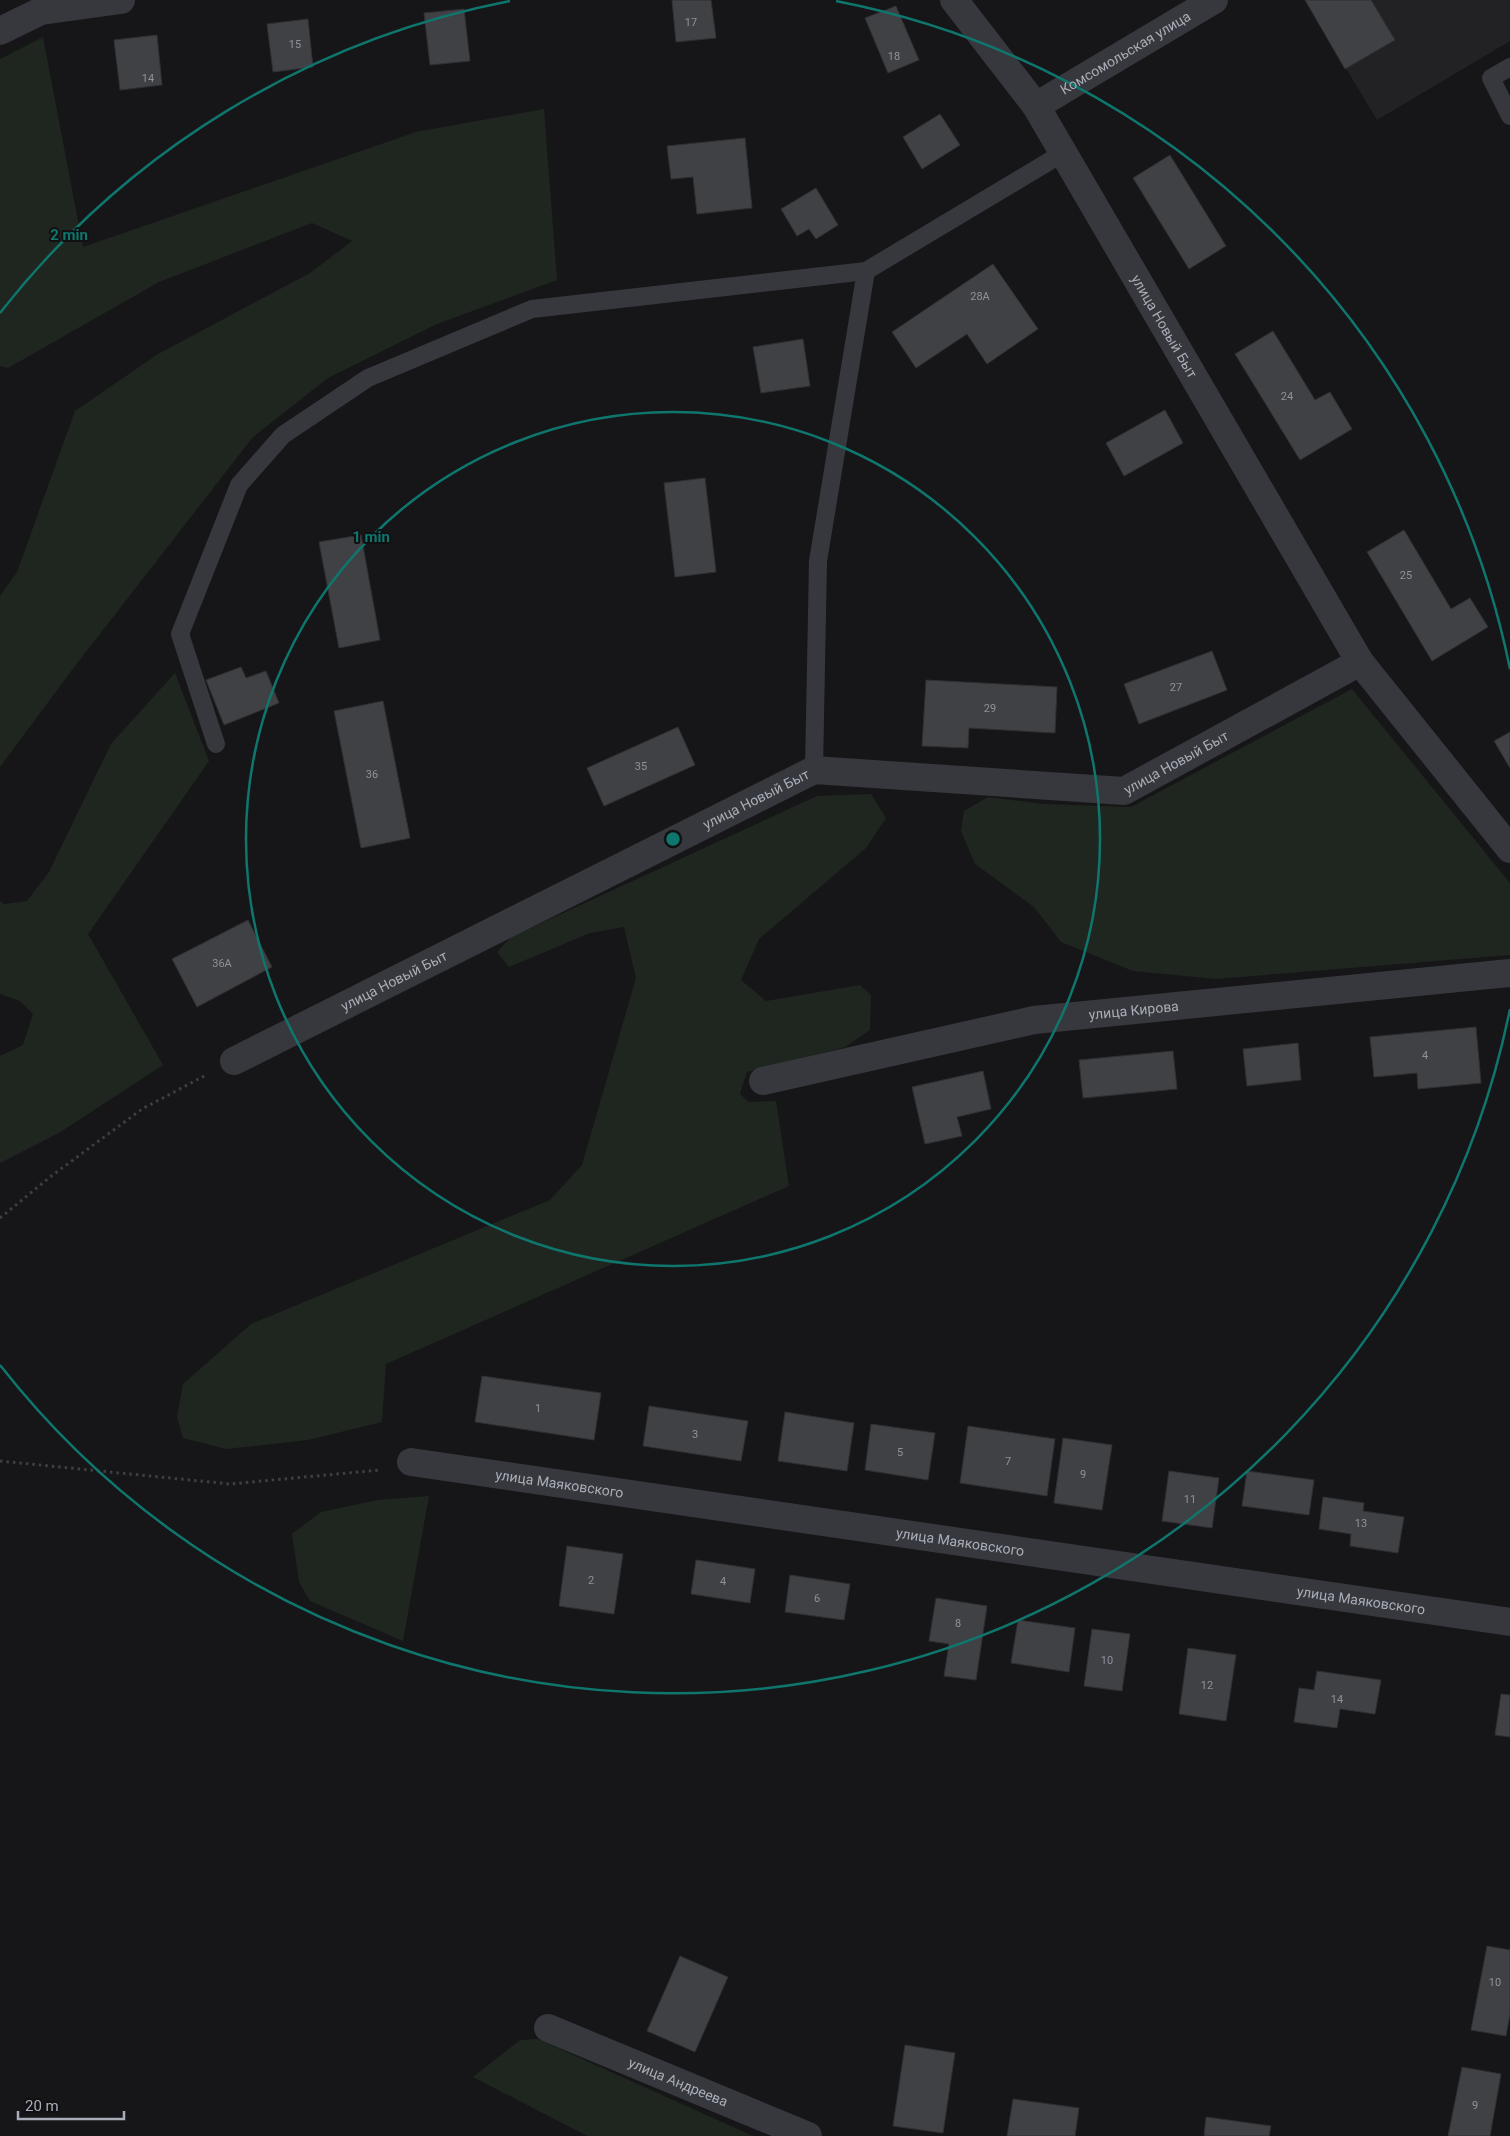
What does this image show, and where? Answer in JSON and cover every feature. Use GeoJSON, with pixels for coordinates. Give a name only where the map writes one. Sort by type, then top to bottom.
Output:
{"type":"FeatureCollection","features":[{"type":"Feature","properties":{"kind":"street"},"geometry":{"type":"LineString","coordinates":[[0,31],[40,11],[121,0]]}},
{"type":"Feature","properties":{"kind":"street","name":"улица Новый Быт"},"geometry":{"type":"LineString","coordinates":[[954,0],[1036,106],[1360,662],[1510,849]]}},
{"type":"Feature","properties":{"kind":"street","name":"Комсомольская улица"},"geometry":{"type":"LineString","coordinates":[[1036,106],[1214,0]]}},
{"type":"Feature","properties":{"kind":"street","name":"улица Новый Быт"},"geometry":{"type":"LineString","coordinates":[[234,1061],[814,770],[1124,791],[1360,662]]}},
{"type":"Feature","properties":{"kind":"street","name":"улица Кирова"},"geometry":{"type":"LineString","coordinates":[[763,1081],[1034,1020],[1510,973]]}},
{"type":"Feature","properties":{"kind":"street","name":"улица Маяковского"},"geometry":{"type":"LineString","coordinates":[[411,1462],[1510,1622]]}},
{"type":"Feature","properties":{"kind":"street","name":"улица Андреева"},"geometry":{"type":"LineString","coordinates":[[548,2028],[808,2136]]}},
{"type":"Feature","properties":{"kind":"lane"},"geometry":{"type":"LineString","coordinates":[[1510,67],[1491,78],[1510,116]]}},
{"type":"Feature","properties":{"kind":"lane"},"geometry":{"type":"LineString","coordinates":[[216,744],[180,634],[239,485],[283,435],[368,378],[532,310],[866,271],[1063,153]]}},
{"type":"Feature","properties":{"kind":"lane"},"geometry":{"type":"LineString","coordinates":[[814,770],[818,561],[866,271]]}},
{"type":"Feature","properties":{"kind":"path"},"geometry":{"type":"LineString","coordinates":[[0,1218],[50,1177],[142,1109],[234,1061]]}},
{"type":"Feature","properties":{"kind":"path"},"geometry":{"type":"LineString","coordinates":[[0,1461],[230,1484],[374,1471],[411,1462]]}},
{"type":"Feature","properties":{"kind":"shaded area"},"geometry":{"type":"Polygon","coordinates":[[[1305,0],[1510,0],[1510,41],[1377,120],[1305,0]]]}},
{"type":"Feature","properties":{"kind":"shaded area"},"geometry":{"type":"Polygon","coordinates":[[[43,37],[83,247],[416,132],[544,109],[557,280],[437,324],[328,378],[253,437],[75,666],[0,767],[0,596],[17,572],[75,411],[158,354],[310,273],[352,241],[312,223],[159,282],[8,368],[0,366],[0,59],[43,37]]]}},
{"type":"Feature","properties":{"kind":"shaded area"},"geometry":{"type":"Polygon","coordinates":[[[175,673],[209,761],[88,934],[163,1065],[59,1133],[0,1163],[0,1056],[23,1045],[33,1014],[20,1001],[0,994],[0,901],[4,904],[27,901],[49,872],[111,744],[175,673]]]}},
{"type":"Feature","properties":{"kind":"shaded area"},"geometry":{"type":"Polygon","coordinates":[[[1352,689],[1510,883],[1510,955],[1216,979],[1133,971],[1061,942],[1034,907],[975,864],[961,831],[964,811],[988,797],[1044,804],[1131,807],[1352,689]]]}},
{"type":"Feature","properties":{"kind":"shaded area"},"geometry":{"type":"Polygon","coordinates":[[[871,794],[886,818],[866,848],[759,939],[741,980],[766,1001],[860,985],[871,995],[870,1030],[845,1047],[747,1072],[740,1094],[749,1102],[776,1101],[789,1186],[386,1364],[382,1422],[308,1440],[226,1449],[183,1438],[177,1417],[183,1384],[251,1324],[550,1200],[582,1165],[636,978],[624,927],[590,933],[509,967],[497,952],[511,937],[817,796],[871,794]]]}},
{"type":"Feature","properties":{"kind":"shaded area"},"geometry":{"type":"Polygon","coordinates":[[[429,1496],[403,1641],[310,1601],[299,1582],[292,1534],[321,1512],[378,1500],[429,1496]]]}},
{"type":"Feature","properties":{"kind":"shaded area"},"geometry":{"type":"Polygon","coordinates":[[[538,2039],[753,2136],[587,2136],[473,2077],[520,2040],[538,2039]]]}},
{"type":"Feature","properties":{"kind":"building"},"geometry":{"type":"Polygon","coordinates":[[[672,0],[711,0],[716,38],[676,42],[672,0]]]}},
{"type":"Feature","properties":{"kind":"building"},"geometry":{"type":"Polygon","coordinates":[[[1305,0],[1371,0],[1395,40],[1345,69],[1305,0]]]}},
{"type":"Feature","properties":{"kind":"building"},"geometry":{"type":"Polygon","coordinates":[[[896,6],[919,60],[888,73],[865,18],[896,6]]]}},
{"type":"Feature","properties":{"kind":"building"},"geometry":{"type":"Polygon","coordinates":[[[464,9],[470,61],[430,65],[424,13],[464,9]]]}},
{"type":"Feature","properties":{"kind":"building"},"geometry":{"type":"Polygon","coordinates":[[[308,19],[313,67],[273,72],[267,24],[308,19]]]}},
{"type":"Feature","properties":{"kind":"building"},"geometry":{"type":"Polygon","coordinates":[[[157,35],[162,85],[120,90],[114,40],[157,35]]]}},
{"type":"Feature","properties":{"kind":"building"},"geometry":{"type":"Polygon","coordinates":[[[940,114],[960,145],[922,169],[903,137],[940,114]]]}},
{"type":"Feature","properties":{"kind":"building"},"geometry":{"type":"Polygon","coordinates":[[[745,138],[752,208],[697,214],[693,177],[671,179],[667,146],[745,138]]]}},
{"type":"Feature","properties":{"kind":"building"},"geometry":{"type":"Polygon","coordinates":[[[1170,155],[1226,246],[1189,269],[1133,178],[1170,155]]]}},
{"type":"Feature","properties":{"kind":"building"},"geometry":{"type":"Polygon","coordinates":[[[816,188],[838,225],[816,239],[809,229],[797,236],[781,209],[816,188]]]}},
{"type":"Feature","properties":{"kind":"building"},"geometry":{"type":"Polygon","coordinates":[[[993,264],[1038,329],[987,364],[967,334],[916,368],[892,332],[993,264]]]}},
{"type":"Feature","properties":{"kind":"building"},"geometry":{"type":"Polygon","coordinates":[[[1273,331],[1315,400],[1330,392],[1352,429],[1300,460],[1235,354],[1273,331]]]}},
{"type":"Feature","properties":{"kind":"building"},"geometry":{"type":"Polygon","coordinates":[[[803,339],[810,386],[761,393],[753,347],[803,339]]]}},
{"type":"Feature","properties":{"kind":"building"},"geometry":{"type":"Polygon","coordinates":[[[1165,410],[1183,443],[1124,476],[1106,443],[1165,410]]]}},
{"type":"Feature","properties":{"kind":"building"},"geometry":{"type":"Polygon","coordinates":[[[705,478],[716,572],[675,577],[664,483],[705,478]]]}},
{"type":"Feature","properties":{"kind":"building"},"geometry":{"type":"Polygon","coordinates":[[[1404,530],[1451,609],[1470,598],[1488,627],[1432,661],[1367,552],[1404,530]]]}},
{"type":"Feature","properties":{"kind":"building"},"geometry":{"type":"Polygon","coordinates":[[[361,535],[380,640],[339,648],[319,542],[361,535]]]}},
{"type":"Feature","properties":{"kind":"building"},"geometry":{"type":"Polygon","coordinates":[[[1212,651],[1227,690],[1139,724],[1124,684],[1212,651]]]}},
{"type":"Feature","properties":{"kind":"building"},"geometry":{"type":"Polygon","coordinates":[[[241,667],[246,678],[266,671],[279,703],[224,725],[206,680],[241,667]]]}},
{"type":"Feature","properties":{"kind":"building"},"geometry":{"type":"Polygon","coordinates":[[[926,680],[1057,687],[1055,733],[969,728],[968,748],[922,746],[926,680]]]}},
{"type":"Feature","properties":{"kind":"building"},"geometry":{"type":"Polygon","coordinates":[[[383,701],[410,838],[361,848],[334,711],[383,701]]]}},
{"type":"Feature","properties":{"kind":"building"},"geometry":{"type":"Polygon","coordinates":[[[678,727],[695,765],[604,806],[587,768],[678,727]]]}},
{"type":"Feature","properties":{"kind":"building"},"geometry":{"type":"Polygon","coordinates":[[[1510,732],[1510,768],[1494,741],[1510,732]]]}},
{"type":"Feature","properties":{"kind":"building"},"geometry":{"type":"Polygon","coordinates":[[[248,920],[272,967],[197,1007],[172,959],[248,920]]]}},
{"type":"Feature","properties":{"kind":"building"},"geometry":{"type":"Polygon","coordinates":[[[1476,1027],[1481,1083],[1418,1089],[1417,1073],[1374,1077],[1370,1037],[1476,1027]]]}},
{"type":"Feature","properties":{"kind":"building"},"geometry":{"type":"Polygon","coordinates":[[[1298,1043],[1301,1080],[1247,1086],[1243,1049],[1298,1043]]]}},
{"type":"Feature","properties":{"kind":"building"},"geometry":{"type":"Polygon","coordinates":[[[1173,1051],[1177,1089],[1083,1098],[1079,1060],[1173,1051]]]}},
{"type":"Feature","properties":{"kind":"building"},"geometry":{"type":"Polygon","coordinates":[[[983,1071],[991,1109],[957,1117],[962,1136],[925,1144],[912,1087],[983,1071]]]}},
{"type":"Feature","properties":{"kind":"building"},"geometry":{"type":"Polygon","coordinates":[[[482,1376],[601,1393],[594,1440],[475,1422],[482,1376]]]}},
{"type":"Feature","properties":{"kind":"building"},"geometry":{"type":"Polygon","coordinates":[[[649,1406],[748,1421],[741,1461],[643,1446],[649,1406]]]}},
{"type":"Feature","properties":{"kind":"building"},"geometry":{"type":"Polygon","coordinates":[[[785,1412],[854,1423],[847,1471],[778,1461],[785,1412]]]}},
{"type":"Feature","properties":{"kind":"building"},"geometry":{"type":"Polygon","coordinates":[[[871,1424],[935,1433],[928,1480],[865,1470],[871,1424]]]}},
{"type":"Feature","properties":{"kind":"building"},"geometry":{"type":"Polygon","coordinates":[[[968,1426],[1055,1439],[1047,1496],[960,1483],[968,1426]]]}},
{"type":"Feature","properties":{"kind":"building"},"geometry":{"type":"Polygon","coordinates":[[[1063,1438],[1112,1445],[1102,1510],[1054,1503],[1063,1438]]]}},
{"type":"Feature","properties":{"kind":"building"},"geometry":{"type":"Polygon","coordinates":[[[1169,1471],[1219,1478],[1212,1528],[1162,1521],[1169,1471]]]}},
{"type":"Feature","properties":{"kind":"building"},"geometry":{"type":"Polygon","coordinates":[[[1247,1471],[1314,1480],[1309,1515],[1242,1506],[1247,1471]]]}},
{"type":"Feature","properties":{"kind":"building"},"geometry":{"type":"Polygon","coordinates":[[[1323,1497],[1364,1503],[1363,1511],[1404,1517],[1398,1553],[1350,1546],[1351,1534],[1319,1529],[1323,1497]]]}},
{"type":"Feature","properties":{"kind":"building"},"geometry":{"type":"Polygon","coordinates":[[[567,1546],[623,1554],[614,1614],[559,1606],[567,1546]]]}},
{"type":"Feature","properties":{"kind":"building"},"geometry":{"type":"Polygon","coordinates":[[[696,1560],[755,1569],[750,1603],[691,1594],[696,1560]]]}},
{"type":"Feature","properties":{"kind":"building"},"geometry":{"type":"Polygon","coordinates":[[[790,1575],[850,1584],[844,1620],[785,1612],[790,1575]]]}},
{"type":"Feature","properties":{"kind":"building"},"geometry":{"type":"Polygon","coordinates":[[[936,1598],[987,1606],[976,1680],[944,1676],[949,1644],[929,1641],[936,1598]]]}},
{"type":"Feature","properties":{"kind":"building"},"geometry":{"type":"Polygon","coordinates":[[[1018,1620],[1075,1628],[1069,1672],[1011,1663],[1018,1620]]]}},
{"type":"Feature","properties":{"kind":"building"},"geometry":{"type":"Polygon","coordinates":[[[1092,1629],[1130,1634],[1122,1691],[1084,1686],[1092,1629]]]}},
{"type":"Feature","properties":{"kind":"building"},"geometry":{"type":"Polygon","coordinates":[[[1188,1648],[1236,1655],[1226,1721],[1179,1714],[1188,1648]]]}},
{"type":"Feature","properties":{"kind":"building"},"geometry":{"type":"Polygon","coordinates":[[[1317,1671],[1381,1680],[1375,1714],[1340,1709],[1337,1728],[1294,1722],[1299,1688],[1314,1690],[1317,1671]]]}},
{"type":"Feature","properties":{"kind":"building"},"geometry":{"type":"Polygon","coordinates":[[[1501,1694],[1510,1695],[1510,1737],[1495,1735],[1501,1694]]]}},
{"type":"Feature","properties":{"kind":"building"},"geometry":{"type":"Polygon","coordinates":[[[1487,1946],[1510,1950],[1510,2014],[1506,2036],[1471,2030],[1487,1946]]]}},
{"type":"Feature","properties":{"kind":"building"},"geometry":{"type":"Polygon","coordinates":[[[680,1956],[728,1977],[695,2052],[647,2031],[680,1956]]]}},
{"type":"Feature","properties":{"kind":"building"},"geometry":{"type":"Polygon","coordinates":[[[905,2045],[955,2053],[943,2133],[893,2126],[905,2045]]]}},
{"type":"Feature","properties":{"kind":"building"},"geometry":{"type":"Polygon","coordinates":[[[1462,2067],[1501,2074],[1490,2136],[1448,2136],[1462,2067]]]}},
{"type":"Feature","properties":{"kind":"building"},"geometry":{"type":"Polygon","coordinates":[[[1013,2099],[1079,2108],[1075,2136],[1007,2136],[1013,2099]]]}},
{"type":"Feature","properties":{"kind":"building"},"geometry":{"type":"Polygon","coordinates":[[[1206,2117],[1271,2126],[1269,2136],[1204,2136],[1206,2117]]]}}]}
